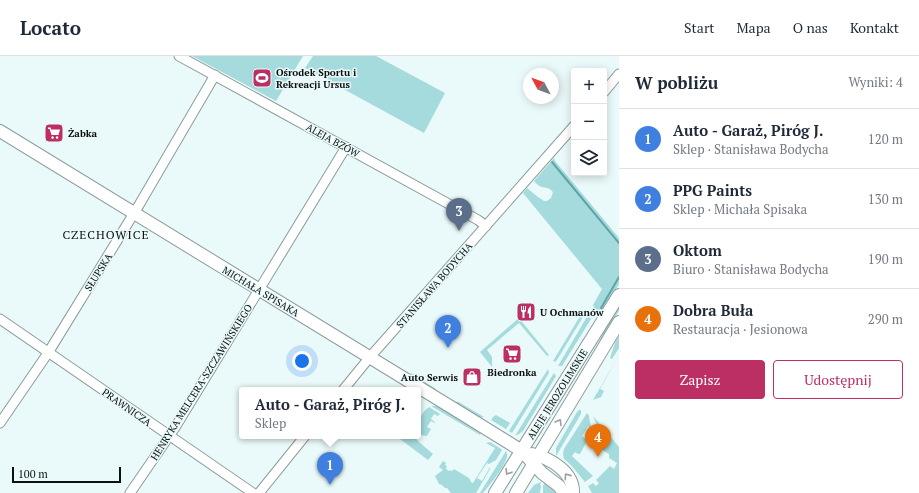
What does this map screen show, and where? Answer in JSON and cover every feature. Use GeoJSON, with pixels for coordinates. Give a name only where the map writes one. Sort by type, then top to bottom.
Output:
{"type":"FeatureCollection","features":[{"type":"Feature","properties":{"kind":"street","name":"ALEJA BZÓW"},"geometry":{"type":"LineString","coordinates":[[179,56],[478,220],[486,226]]}},
{"type":"Feature","properties":{"kind":"street"},"geometry":{"type":"LineString","coordinates":[[607,88],[619,74]]}},
{"type":"Feature","properties":{"kind":"street","name":"SŁUPSKA"},"geometry":{"type":"LineString","coordinates":[[0,423],[48,352],[134,213],[215,76]]}},
{"type":"Feature","properties":{"kind":"street","name":"STANISŁAWA BODYCHA"},"geometry":{"type":"LineString","coordinates":[[345,387],[370,357],[571,129]]}},
{"type":"Feature","properties":{"kind":"street","name":"MICHAŁA SPISAKA"},"geometry":{"type":"LineString","coordinates":[[0,130],[419,387]]}},
{"type":"Feature","properties":{"kind":"street","name":"HENRYKA MELCERA-SZCZAWIŃSKIEGO"},"geometry":{"type":"LineString","coordinates":[[130,493],[170,436],[346,147]]}},
{"type":"Feature","properties":{"kind":"street","name":"ALEJE JEROZOLIMSKIE"},"geometry":{"type":"LineString","coordinates":[[495,493],[619,295]]}},
{"type":"Feature","properties":{"kind":"street","name":"PRAWNICZA"},"geometry":{"type":"LineString","coordinates":[[0,319],[254,493]]}},
{"type":"Feature","properties":{"kind":"street","name":"ALEJE JEROZOLIMSKIE"},"geometry":{"type":"LineString","coordinates":[[516,493],[619,322]]}},
{"type":"Feature","properties":{"kind":"street","name":"MICHAŁA SPISAKA"},"geometry":{"type":"LineString","coordinates":[[421,389],[536,460]]}},
{"type":"Feature","properties":{"kind":"street"},"geometry":{"type":"LineString","coordinates":[[259,493],[303,439]]}},
{"type":"Feature","properties":{"kind":"street"},"geometry":{"type":"LineString","coordinates":[[564,493],[559,486],[542,473],[536,460],[550,461],[565,472],[574,487],[573,493]]}},
{"type":"Feature","properties":{"kind":"shaded area","name":"Ośrodek Sportu i Rekreacji Ursus"},"geometry":{"type":"Polygon","coordinates":[[[192,56],[303,56],[276,101],[192,56]]]}},
{"type":"Feature","properties":{"kind":"shaded area"},"geometry":{"type":"Polygon","coordinates":[[[313,56],[376,56],[445,93],[424,133],[305,68],[313,56]]]}},
{"type":"Feature","properties":{"kind":"shaded area"},"geometry":{"type":"Polygon","coordinates":[[[554,158],[619,238],[619,284],[603,311],[598,313],[591,310],[594,307],[593,305],[602,289],[523,193],[527,188],[544,201],[551,198],[553,192],[552,190],[539,186],[534,181],[554,158]]]}},
{"type":"Feature","properties":{"kind":"shaded area"},"geometry":{"type":"Polygon","coordinates":[[[619,303],[619,311],[599,343],[609,320],[619,303]]]}},
{"type":"Feature","properties":{"kind":"shaded area"},"geometry":{"type":"Polygon","coordinates":[[[582,313],[583,317],[557,360],[555,362],[553,361],[582,313]]]}},
{"type":"Feature","properties":{"kind":"shaded area"},"geometry":{"type":"Polygon","coordinates":[[[588,315],[591,319],[562,366],[558,366],[588,315]]]}},
{"type":"Feature","properties":{"kind":"shaded area"},"geometry":{"type":"Polygon","coordinates":[[[519,318],[549,355],[547,356],[519,323],[487,350],[492,357],[492,367],[480,352],[519,318]]]}},
{"type":"Feature","properties":{"kind":"shaded area"},"geometry":{"type":"Polygon","coordinates":[[[619,335],[619,348],[612,359],[610,358],[619,335]]]}},
{"type":"Feature","properties":{"kind":"shaded area"},"geometry":{"type":"Polygon","coordinates":[[[619,355],[600,389],[604,391],[601,397],[593,400],[619,355]]]}},
{"type":"Feature","properties":{"kind":"shaded area"},"geometry":{"type":"Polygon","coordinates":[[[548,369],[549,373],[512,433],[509,431],[548,369]]]}},
{"type":"Feature","properties":{"kind":"shaded area"},"geometry":{"type":"Polygon","coordinates":[[[411,373],[436,389],[435,391],[410,375],[411,373]]]}},
{"type":"Feature","properties":{"kind":"shaded area"},"geometry":{"type":"Polygon","coordinates":[[[554,373],[556,376],[523,431],[515,436],[554,373]]]}},
{"type":"Feature","properties":{"kind":"shaded area"},"geometry":{"type":"Polygon","coordinates":[[[457,401],[484,417],[479,418],[457,404],[457,401]]]}},
{"type":"Feature","properties":{"kind":"shaded area"},"geometry":{"type":"Polygon","coordinates":[[[431,406],[440,406],[481,431],[480,435],[431,406]]]}},
{"type":"Feature","properties":{"kind":"shaded area"},"geometry":{"type":"Polygon","coordinates":[[[429,407],[440,414],[438,416],[434,414],[431,419],[435,423],[431,421],[427,427],[431,429],[427,436],[421,435],[421,416],[429,407]]]}},
{"type":"Feature","properties":{"kind":"shaded area"},"geometry":{"type":"Polygon","coordinates":[[[579,410],[581,410],[581,414],[556,456],[556,448],[579,410]]]}},
{"type":"Feature","properties":{"kind":"shaded area"},"geometry":{"type":"Polygon","coordinates":[[[587,413],[591,428],[588,426],[582,436],[587,441],[580,454],[575,452],[572,456],[593,476],[585,482],[564,459],[563,454],[564,449],[587,413]]]}},
{"type":"Feature","properties":{"kind":"shaded area"},"geometry":{"type":"Polygon","coordinates":[[[496,415],[510,423],[506,429],[491,420],[496,415]]]}},
{"type":"Feature","properties":{"kind":"shaded area"},"geometry":{"type":"Polygon","coordinates":[[[593,416],[619,447],[619,493],[592,493],[588,486],[593,483],[596,486],[599,483],[596,480],[610,466],[614,469],[617,463],[609,458],[609,454],[597,447],[604,434],[593,416]]]}},
{"type":"Feature","properties":{"kind":"shaded area"},"geometry":{"type":"Polygon","coordinates":[[[400,439],[416,439],[433,454],[428,460],[400,439]]]}},
{"type":"Feature","properties":{"kind":"shaded area"},"geometry":{"type":"Polygon","coordinates":[[[490,442],[502,450],[496,460],[489,464],[487,463],[477,478],[482,481],[490,467],[476,493],[451,493],[447,488],[439,484],[435,476],[443,470],[439,467],[443,461],[446,463],[446,469],[452,471],[454,469],[469,478],[473,483],[495,448],[486,443],[490,442]]]}},
{"type":"Feature","properties":{"kind":"shaded area"},"geometry":{"type":"Polygon","coordinates":[[[506,451],[506,461],[483,493],[480,493],[506,451]]]}},
{"type":"Feature","properties":{"kind":"shaded area"},"geometry":{"type":"Polygon","coordinates":[[[541,482],[540,493],[528,493],[534,485],[541,482]]]}},
{"type":"Feature","properties":{"kind":"shaded area"},"geometry":{"type":"Polygon","coordinates":[[[545,482],[553,487],[556,493],[543,493],[543,486],[545,482]]]}},
{"type":"Feature","properties":{"kind":"waterway"},"geometry":{"type":"LineString","coordinates":[[552,162],[619,243]]}},
{"type":"Feature","properties":{"kind":"waterway"},"geometry":{"type":"LineString","coordinates":[[601,308],[619,277]]}},
{"type":"Feature","properties":{"kind":"place","name":"Ośrodek Sportu i Rekreacji Ursus"},"geometry":{"type":"Point","coordinates":[262,78]}},
{"type":"Feature","properties":{"kind":"place","name":"Żabka"},"geometry":{"type":"Point","coordinates":[54,133]}},
{"type":"Feature","properties":{"kind":"place","name":"Oktom"},"geometry":{"type":"Point","coordinates":[459,231]}},
{"type":"Feature","properties":{"kind":"place","name":"U Ochmanów"},"geometry":{"type":"Point","coordinates":[526,312]}},
{"type":"Feature","properties":{"kind":"place","name":"PPG Paints"},"geometry":{"type":"Point","coordinates":[448,348]}},
{"type":"Feature","properties":{"kind":"place","name":"Biedronka"},"geometry":{"type":"Point","coordinates":[512,354]}},
{"type":"Feature","properties":{"kind":"place","name":"Auto Serwis"},"geometry":{"type":"Point","coordinates":[472,377]}},
{"type":"Feature","properties":{"kind":"place","name":"Dobra Buła"},"geometry":{"type":"Point","coordinates":[598,457]}},
{"type":"Feature","properties":{"kind":"place","name":"Auto - Garaż, Piróg J."},"geometry":{"type":"Point","coordinates":[330,485]}},
{"type":"Feature","properties":{"kind":"district","name":"CZECHOWICE"},"geometry":{"type":"Point","coordinates":[106,235]}}]}
